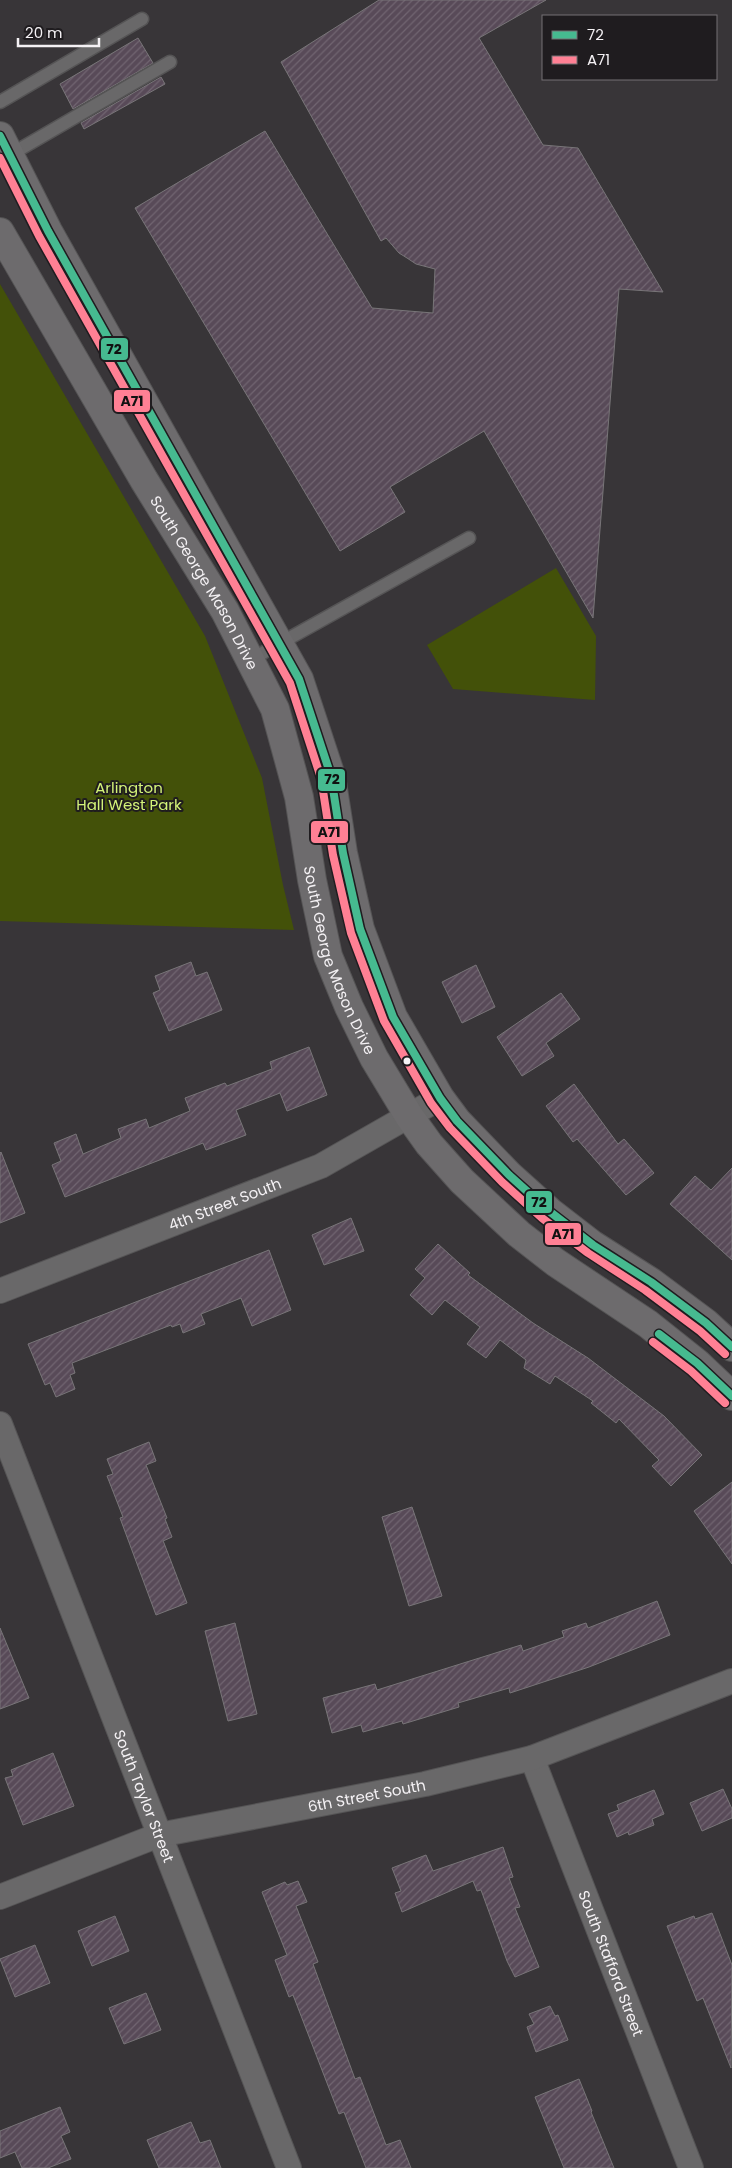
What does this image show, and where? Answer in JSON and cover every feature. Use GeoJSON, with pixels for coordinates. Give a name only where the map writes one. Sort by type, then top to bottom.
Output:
{"type":"FeatureCollection","features":[{"type":"Feature","properties":{"kind":"main road","name":"South George Mason Drive"},"geometry":{"type":"LineString","coordinates":[[3,150],[299,679],[331,776],[347,872],[360,929],[393,1017],[440,1098],[463,1128],[509,1175],[549,1211],[706,1323],[732,1347]]}},
{"type":"Feature","properties":{"kind":"main road","name":"South George Mason Drive"},"geometry":{"type":"LineString","coordinates":[[0,232],[144,480],[225,611],[274,709],[299,798],[312,880],[328,956],[349,1007],[374,1058],[410,1116],[430,1144],[462,1181],[518,1234],[555,1262],[648,1324],[697,1363],[732,1396]]}},
{"type":"Feature","properties":{"kind":"street","name":"4th Street South"},"geometry":{"type":"LineString","coordinates":[[0,1291],[321,1166],[440,1098]]}},
{"type":"Feature","properties":{"kind":"street","name":"South Taylor Street"},"geometry":{"type":"LineString","coordinates":[[0,1424],[289,2168]]}},
{"type":"Feature","properties":{"kind":"street","name":"6th Street South"},"geometry":{"type":"LineString","coordinates":[[0,1897],[159,1835],[425,1784],[532,1758],[732,1681]]}},
{"type":"Feature","properties":{"kind":"street","name":"South Stafford Street"},"geometry":{"type":"LineString","coordinates":[[532,1758],[690,2168]]}},
{"type":"Feature","properties":{"kind":"lane"},"geometry":{"type":"LineString","coordinates":[[0,102],[142,20]]}},
{"type":"Feature","properties":{"kind":"lane"},"geometry":{"type":"LineString","coordinates":[[3,150],[170,62]]}},
{"type":"Feature","properties":{"kind":"lane"},"geometry":{"type":"LineString","coordinates":[[250,660],[470,538]]}},
{"type":"Feature","properties":{"kind":"green space","name":"Arlington Hall West Park"},"geometry":{"type":"Polygon","coordinates":[[[0,284],[205,636],[262,778],[294,930],[0,921],[0,284]]]}},
{"type":"Feature","properties":{"kind":"green space"},"geometry":{"type":"Polygon","coordinates":[[[556,568],[596,636],[595,700],[453,689],[427,645],[556,568]]]}},
{"type":"Feature","properties":{"kind":"building"},"geometry":{"type":"Polygon","coordinates":[[[379,0],[546,0],[479,38],[543,145],[578,148],[663,292],[619,289],[593,618],[484,431],[390,487],[405,512],[340,551],[135,208],[265,131],[372,308],[433,313],[435,269],[416,264],[399,253],[386,238],[381,241],[281,62],[379,0]]]}},
{"type":"Feature","properties":{"kind":"building"},"geometry":{"type":"Polygon","coordinates":[[[138,38],[153,63],[73,109],[60,84],[138,38]]]}},
{"type":"Feature","properties":{"kind":"building"},"geometry":{"type":"Polygon","coordinates":[[[161,77],[165,84],[84,129],[81,123],[161,77]]]}},
{"type":"Feature","properties":{"kind":"building"},"geometry":{"type":"Polygon","coordinates":[[[191,962],[196,976],[207,972],[222,1010],[169,1031],[153,993],[160,990],[155,976],[191,962]]]}},
{"type":"Feature","properties":{"kind":"building"},"geometry":{"type":"Polygon","coordinates":[[[476,965],[495,1007],[462,1023],[442,982],[476,965]]]}},
{"type":"Feature","properties":{"kind":"building"},"geometry":{"type":"Polygon","coordinates":[[[561,993],[580,1019],[546,1043],[554,1056],[522,1076],[497,1037],[561,993]]]}},
{"type":"Feature","properties":{"kind":"building"},"geometry":{"type":"Polygon","coordinates":[[[309,1047],[327,1095],[287,1111],[280,1093],[236,1110],[246,1135],[206,1150],[203,1143],[65,1197],[52,1165],[61,1161],[54,1143],[76,1134],[83,1154],[121,1138],[118,1129],[146,1119],[149,1128],[190,1111],[185,1098],[225,1083],[227,1086],[272,1069],[270,1062],[309,1047]]]}},
{"type":"Feature","properties":{"kind":"building"},"geometry":{"type":"Polygon","coordinates":[[[574,1084],[618,1144],[624,1139],[654,1173],[626,1195],[577,1139],[573,1142],[546,1106],[574,1084]]]}},
{"type":"Feature","properties":{"kind":"building"},"geometry":{"type":"Polygon","coordinates":[[[0,1153],[25,1213],[0,1223],[0,1153]]]}},
{"type":"Feature","properties":{"kind":"building"},"geometry":{"type":"Polygon","coordinates":[[[732,1168],[732,1260],[670,1204],[695,1176],[711,1190],[732,1168]]]}},
{"type":"Feature","properties":{"kind":"building"},"geometry":{"type":"Polygon","coordinates":[[[351,1218],[364,1251],[324,1265],[312,1235],[351,1218]]]}},
{"type":"Feature","properties":{"kind":"building"},"geometry":{"type":"Polygon","coordinates":[[[438,1244],[470,1273],[468,1275],[533,1323],[588,1358],[664,1416],[702,1455],[671,1486],[652,1466],[659,1460],[619,1419],[616,1423],[591,1403],[593,1401],[555,1376],[550,1384],[524,1368],[526,1360],[500,1340],[486,1358],[467,1344],[480,1327],[445,1300],[432,1315],[410,1295],[425,1278],[415,1269],[438,1244]]]}},
{"type":"Feature","properties":{"kind":"building"},"geometry":{"type":"Polygon","coordinates":[[[269,1250],[291,1310],[252,1326],[241,1298],[201,1314],[205,1324],[183,1333],[180,1324],[172,1327],[171,1325],[72,1363],[75,1373],[70,1375],[75,1389],[56,1397],[50,1383],[45,1385],[28,1344],[269,1250]]]}},
{"type":"Feature","properties":{"kind":"building"},"geometry":{"type":"Polygon","coordinates":[[[149,1442],[156,1461],[146,1465],[167,1518],[165,1519],[172,1537],[163,1541],[187,1603],[156,1615],[120,1518],[123,1517],[107,1476],[113,1474],[107,1459],[149,1442]]]}},
{"type":"Feature","properties":{"kind":"building"},"geometry":{"type":"Polygon","coordinates":[[[732,1482],[732,1564],[694,1511],[732,1482]]]}},
{"type":"Feature","properties":{"kind":"building"},"geometry":{"type":"Polygon","coordinates":[[[412,1507],[442,1596],[409,1606],[382,1517],[412,1507]]]}},
{"type":"Feature","properties":{"kind":"building"},"geometry":{"type":"Polygon","coordinates":[[[657,1601],[670,1635],[589,1667],[510,1693],[509,1688],[458,1703],[459,1707],[403,1724],[402,1721],[363,1732],[361,1725],[332,1733],[323,1698],[375,1684],[377,1690],[521,1645],[523,1651],[564,1637],[562,1631],[586,1623],[588,1628],[657,1601]]]}},
{"type":"Feature","properties":{"kind":"building"},"geometry":{"type":"Polygon","coordinates":[[[235,1623],[257,1714],[228,1721],[205,1631],[235,1623]]]}},
{"type":"Feature","properties":{"kind":"building"},"geometry":{"type":"Polygon","coordinates":[[[0,1628],[29,1698],[0,1709],[0,1628]]]}},
{"type":"Feature","properties":{"kind":"building"},"geometry":{"type":"Polygon","coordinates":[[[53,1753],[74,1806],[23,1825],[5,1778],[13,1776],[11,1770],[53,1753]]]}},
{"type":"Feature","properties":{"kind":"building"},"geometry":{"type":"Polygon","coordinates":[[[723,1789],[732,1809],[732,1818],[702,1831],[690,1803],[723,1789]]]}},
{"type":"Feature","properties":{"kind":"building"},"geometry":{"type":"Polygon","coordinates":[[[654,1790],[664,1814],[652,1819],[654,1825],[629,1835],[628,1832],[617,1837],[608,1814],[619,1810],[617,1805],[654,1790]]]}},
{"type":"Feature","properties":{"kind":"building"},"geometry":{"type":"Polygon","coordinates":[[[503,1847],[513,1877],[509,1878],[520,1907],[515,1908],[539,1967],[515,1977],[507,1961],[481,1890],[477,1891],[473,1881],[402,1912],[395,1893],[401,1891],[392,1868],[426,1855],[433,1871],[503,1847]]]}},
{"type":"Feature","properties":{"kind":"building"},"geometry":{"type":"Polygon","coordinates":[[[298,1881],[307,1902],[296,1906],[318,1962],[313,1964],[355,2079],[360,2077],[386,2145],[400,2140],[411,2168],[366,2168],[344,2112],[339,2114],[293,1995],[289,1997],[275,1960],[287,1955],[262,1892],[285,1882],[287,1885],[298,1881]]]}},
{"type":"Feature","properties":{"kind":"building"},"geometry":{"type":"Polygon","coordinates":[[[712,1913],[732,1965],[731,2068],[703,1998],[697,2001],[667,1926],[694,1916],[695,1919],[712,1913]]]}},
{"type":"Feature","properties":{"kind":"building"},"geometry":{"type":"Polygon","coordinates":[[[115,1916],[129,1951],[92,1966],[78,1931],[115,1916]]]}},
{"type":"Feature","properties":{"kind":"building"},"geometry":{"type":"Polygon","coordinates":[[[35,1945],[50,1983],[15,1997],[0,1959],[35,1945]]]}},
{"type":"Feature","properties":{"kind":"building"},"geometry":{"type":"Polygon","coordinates":[[[146,1993],[161,2030],[124,2044],[109,2008],[146,1993]]]}},
{"type":"Feature","properties":{"kind":"building"},"geometry":{"type":"Polygon","coordinates":[[[550,2006],[555,2016],[558,2015],[568,2040],[536,2052],[527,2027],[534,2024],[529,2014],[550,2006]]]}},
{"type":"Feature","properties":{"kind":"building"},"geometry":{"type":"Polygon","coordinates":[[[579,2079],[614,2168],[564,2168],[535,2097],[579,2079]]]}},
{"type":"Feature","properties":{"kind":"building"},"geometry":{"type":"Polygon","coordinates":[[[60,2107],[70,2132],[61,2136],[71,2159],[48,2168],[22,2168],[15,2152],[0,2158],[0,2131],[60,2107]]]}},
{"type":"Feature","properties":{"kind":"building"},"geometry":{"type":"Polygon","coordinates":[[[191,2122],[200,2143],[210,2140],[221,2168],[159,2168],[147,2140],[191,2122]]]}},
{"type":"Feature","properties":{"kind":"transit line","name":"72"},"geometry":{"type":"LineString","coordinates":[[0,136],[48,231],[299,679],[331,776],[343,853],[360,929],[393,1017],[440,1098],[457,1121],[509,1175],[549,1211],[593,1245],[651,1282],[706,1323],[732,1347]]}},
{"type":"Feature","properties":{"kind":"transit line","name":"A71"},"geometry":{"type":"LineString","coordinates":[[0,158],[39,236],[290,683],[321,778],[333,855],[351,933],[384,1021],[431,1103],[450,1128],[502,1182],[542,1218],[588,1253],[645,1290],[700,1331],[725,1354]]}},
{"type":"Feature","properties":{"kind":"transit line","name":"72"},"geometry":{"type":"LineString","coordinates":[[659,1334],[697,1363],[732,1396]]}},
{"type":"Feature","properties":{"kind":"transit line","name":"A71"},"geometry":{"type":"LineString","coordinates":[[653,1342],[691,1371],[725,1403]]}}]}
